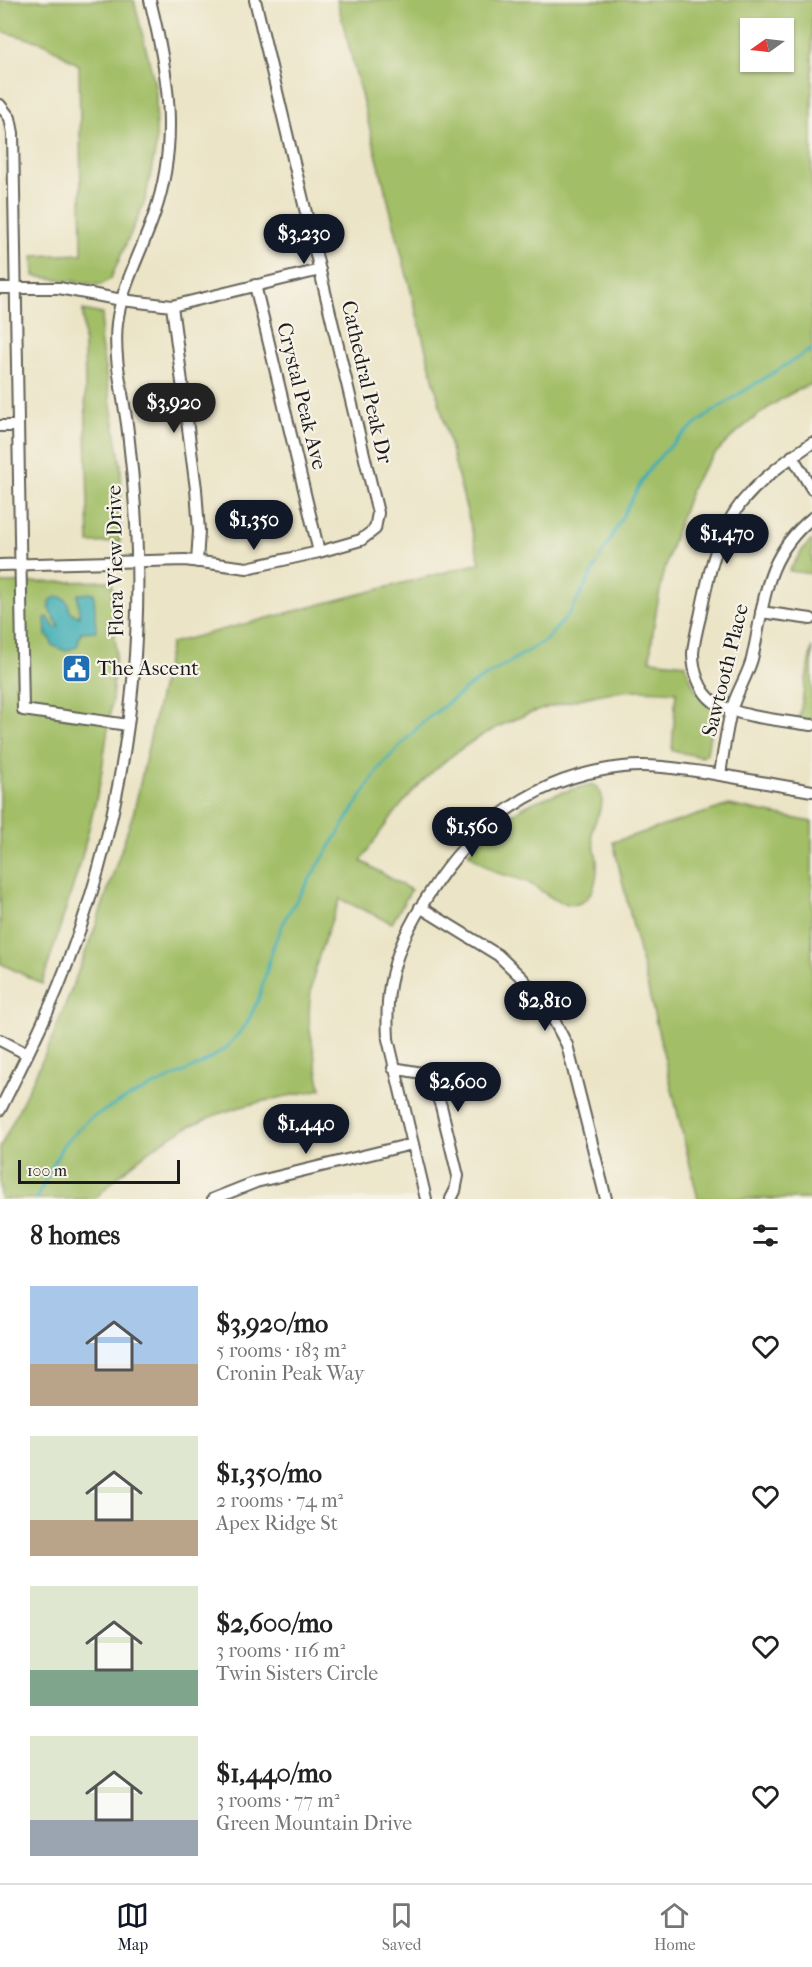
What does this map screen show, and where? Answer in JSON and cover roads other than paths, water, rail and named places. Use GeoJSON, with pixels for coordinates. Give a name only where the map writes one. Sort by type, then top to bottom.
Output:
{"type":"FeatureCollection","features":[{"type":"Feature","properties":{"kind":"street","name":"Flora View Drive"},"geometry":{"type":"LineString","coordinates":[[0,1110],[58,987],[78,935],[97,877],[117,796],[128,725],[136,659],[137,563],[133,473],[116,348],[117,323],[125,287],[156,210],[168,146],[170,99],[167,74],[150,0]]}},
{"type":"Feature","properties":{"kind":"street","name":"Cathedral Peak Dr"},"geometry":{"type":"LineString","coordinates":[[255,0],[378,513],[375,529],[361,540],[320,552]]}},
{"type":"Feature","properties":{"kind":"street"},"geometry":{"type":"LineString","coordinates":[[0,105],[10,118],[13,133],[23,710],[128,725]]}},
{"type":"Feature","properties":{"kind":"street"},"geometry":{"type":"LineString","coordinates":[[0,288],[59,288],[122,300],[172,306],[320,270]]}},
{"type":"Feature","properties":{"kind":"street","name":"Crystal Peak Ave"},"geometry":{"type":"LineString","coordinates":[[255,285],[320,552]]}},
{"type":"Feature","properties":{"kind":"street"},"geometry":{"type":"LineString","coordinates":[[172,306],[196,489],[199,531],[197,562]]}},
{"type":"Feature","properties":{"kind":"street"},"geometry":{"type":"LineString","coordinates":[[0,426],[17,426]]}},
{"type":"Feature","properties":{"kind":"street"},"geometry":{"type":"LineString","coordinates":[[812,443],[762,480],[741,503],[723,533],[711,565],[693,653],[694,670],[701,688],[714,702],[732,710],[757,716],[812,725]]}},
{"type":"Feature","properties":{"kind":"street"},"geometry":{"type":"LineString","coordinates":[[792,456],[812,489]]}},
{"type":"Feature","properties":{"kind":"street","name":"Sawtooth Place"},"geometry":{"type":"LineString","coordinates":[[720,775],[732,710],[751,662],[770,575],[779,555],[791,538],[812,518]]}},
{"type":"Feature","properties":{"kind":"street"},"geometry":{"type":"LineString","coordinates":[[0,565],[185,560],[247,568],[320,552]]}},
{"type":"Feature","properties":{"kind":"street"},"geometry":{"type":"LineString","coordinates":[[761,612],[811,619]]}},
{"type":"Feature","properties":{"kind":"street"},"geometry":{"type":"LineString","coordinates":[[426,1199],[393,1068],[387,1014],[390,986],[409,925],[442,872],[461,848],[483,827],[516,803],[551,785],[588,773],[623,767],[674,768],[812,791]]}},
{"type":"Feature","properties":{"kind":"street"},"geometry":{"type":"LineString","coordinates":[[420,907],[498,956],[522,978],[548,1009],[567,1045],[606,1199]]}},
{"type":"Feature","properties":{"kind":"street"},"geometry":{"type":"LineString","coordinates":[[0,1040],[27,1054]]}},
{"type":"Feature","properties":{"kind":"street"},"geometry":{"type":"LineString","coordinates":[[393,1068],[422,1073],[433,1085],[441,1106],[458,1176],[451,1199]]}},
{"type":"Feature","properties":{"kind":"street"},"geometry":{"type":"LineString","coordinates":[[213,1199],[231,1195],[256,1182],[412,1144]]}},
{"type":"Feature","properties":{"kind":"water"},"geometry":{"type":"Polygon","coordinates":[[[94,593],[96,631],[81,632],[77,647],[65,651],[52,645],[50,638],[46,635],[45,618],[48,617],[54,627],[59,627],[51,614],[50,602],[57,597],[65,599],[70,612],[79,617],[78,594],[94,593]]]}},
{"type":"Feature","properties":{"kind":"waterway"},"geometry":{"type":"LineString","coordinates":[[600,558],[641,483],[661,455],[700,421],[812,349]]}},
{"type":"Feature","properties":{"kind":"waterway"},"geometry":{"type":"LineString","coordinates":[[36,1199],[63,1145],[89,1119],[125,1099],[201,1064],[225,1049],[246,1025],[259,998],[274,944],[286,917],[380,767],[422,723],[468,687],[546,640],[570,613],[597,564]]}},
{"type":"Feature","properties":{"kind":"place","name":"The Ascent"},"geometry":{"type":"Point","coordinates":[76,668]}}]}
